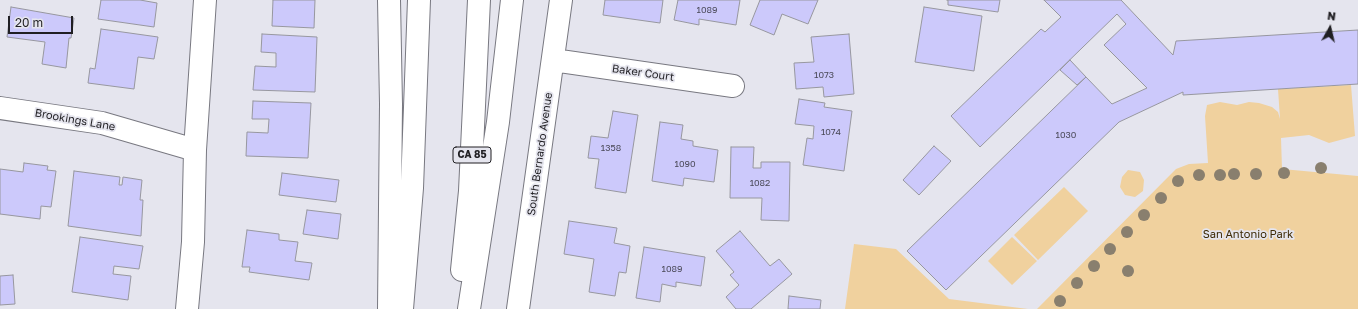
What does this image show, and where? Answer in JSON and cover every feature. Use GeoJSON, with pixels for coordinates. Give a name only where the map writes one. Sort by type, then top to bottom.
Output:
{"type":"FeatureCollection","features":[{"type":"Feature","properties":{"kind":"main road"},"geometry":{"type":"LineString","coordinates":[[187,309],[192,242],[195,150],[205,0]]}},
{"type":"Feature","properties":{"kind":"main road"},"geometry":{"type":"LineString","coordinates":[[389,0],[391,104],[389,309]]}},
{"type":"Feature","properties":{"kind":"main road"},"geometry":{"type":"LineString","coordinates":[[402,309],[412,188],[419,0]]}},
{"type":"Feature","properties":{"kind":"main road","name":"CA 85"},"geometry":{"type":"LineString","coordinates":[[458,309],[470,191],[479,0]]}},
{"type":"Feature","properties":{"kind":"main road"},"geometry":{"type":"LineString","coordinates":[[469,309],[498,122],[512,0]]}},
{"type":"Feature","properties":{"kind":"main road","name":"South Bernardo Avenue"},"geometry":{"type":"LineString","coordinates":[[518,309],[561,0]]}},
{"type":"Feature","properties":{"kind":"main road","name":"Baker Court"},"geometry":{"type":"LineString","coordinates":[[553,60],[733,86]]}},
{"type":"Feature","properties":{"kind":"main road","name":"Brookings Lane"},"geometry":{"type":"LineString","coordinates":[[0,108],[102,123],[195,150]]}},
{"type":"Feature","properties":{"kind":"green space","name":"San Antonio Park"},"geometry":{"type":"Polygon","coordinates":[[[1351,85],[1355,136],[1329,143],[1309,135],[1281,138],[1282,169],[1358,176],[1358,309],[1037,309],[1176,169],[1189,164],[1208,163],[1205,116],[1207,105],[1220,102],[1237,105],[1249,102],[1259,103],[1272,107],[1278,112],[1280,119],[1278,89],[1351,85]]]}},
{"type":"Feature","properties":{"kind":"green space"},"geometry":{"type":"Polygon","coordinates":[[[1128,170],[1140,172],[1144,180],[1143,191],[1135,197],[1125,195],[1120,187],[1122,177],[1128,170]]]}},
{"type":"Feature","properties":{"kind":"green space"},"geometry":{"type":"Polygon","coordinates":[[[1064,187],[1088,211],[1038,260],[1014,235],[1064,187]]]}},
{"type":"Feature","properties":{"kind":"green space"},"geometry":{"type":"Polygon","coordinates":[[[1012,237],[1037,261],[1012,285],[988,261],[1012,237]]]}},
{"type":"Feature","properties":{"kind":"green space"},"geometry":{"type":"Polygon","coordinates":[[[854,244],[896,249],[949,299],[1028,309],[845,309],[854,244]]]}},
{"type":"Feature","properties":{"kind":"building"},"geometry":{"type":"Polygon","coordinates":[[[101,0],[140,0],[157,3],[154,27],[98,19],[101,0]]]}},
{"type":"Feature","properties":{"kind":"building"},"geometry":{"type":"Polygon","coordinates":[[[273,0],[315,0],[314,28],[272,26],[273,0]]]}},
{"type":"Feature","properties":{"kind":"building"},"geometry":{"type":"Polygon","coordinates":[[[605,0],[663,0],[660,23],[603,15],[605,0]]]}},
{"type":"Feature","properties":{"kind":"building"},"geometry":{"type":"Polygon","coordinates":[[[678,0],[740,0],[736,25],[699,19],[699,25],[674,20],[678,0]]]}},
{"type":"Feature","properties":{"kind":"building"},"geometry":{"type":"Polygon","coordinates":[[[760,0],[818,0],[808,24],[782,14],[774,35],[750,25],[760,0]]]}},
{"type":"Feature","properties":{"kind":"building"},"geometry":{"type":"Polygon","coordinates":[[[948,0],[1000,0],[998,12],[948,5],[948,0]]]}},
{"type":"Feature","properties":{"kind":"building"},"geometry":{"type":"Polygon","coordinates":[[[1044,0],[1121,0],[1173,55],[1176,41],[1358,30],[1358,84],[1183,95],[1183,92],[1119,122],[946,290],[907,251],[1086,77],[1112,104],[1147,88],[1104,45],[1126,24],[1117,14],[980,147],[951,116],[1041,29],[1045,32],[1061,17],[1044,0]]]}},
{"type":"Feature","properties":{"kind":"building"},"geometry":{"type":"Polygon","coordinates":[[[11,7],[74,18],[71,38],[69,38],[66,68],[42,64],[45,42],[7,37],[11,7]]]}},
{"type":"Feature","properties":{"kind":"building"},"geometry":{"type":"Polygon","coordinates":[[[924,7],[982,16],[974,71],[915,62],[924,7]]]}},
{"type":"Feature","properties":{"kind":"building"},"geometry":{"type":"Polygon","coordinates":[[[101,29],[158,37],[154,59],[138,57],[134,89],[88,83],[90,68],[95,69],[101,29]]]}},
{"type":"Feature","properties":{"kind":"building"},"geometry":{"type":"Polygon","coordinates":[[[262,34],[317,37],[315,92],[253,90],[255,66],[276,67],[276,53],[261,52],[262,34]]]}},
{"type":"Feature","properties":{"kind":"building"},"geometry":{"type":"Polygon","coordinates":[[[849,34],[854,94],[824,97],[823,87],[796,89],[794,63],[814,62],[811,37],[849,34]]]}},
{"type":"Feature","properties":{"kind":"building"},"geometry":{"type":"Polygon","coordinates":[[[1070,60],[1086,77],[1077,85],[1060,70],[1070,60]]]}},
{"type":"Feature","properties":{"kind":"building"},"geometry":{"type":"Polygon","coordinates":[[[799,99],[825,103],[824,107],[852,111],[844,171],[803,165],[807,138],[813,139],[814,126],[795,124],[799,99]]]}},
{"type":"Feature","properties":{"kind":"building"},"geometry":{"type":"Polygon","coordinates":[[[253,101],[311,103],[308,158],[246,156],[247,132],[268,133],[269,119],[252,119],[253,101]]]}},
{"type":"Feature","properties":{"kind":"building"},"geometry":{"type":"Polygon","coordinates":[[[613,111],[638,115],[626,193],[595,188],[599,159],[588,158],[591,136],[608,138],[613,111]]]}},
{"type":"Feature","properties":{"kind":"building"},"geometry":{"type":"Polygon","coordinates":[[[660,122],[683,125],[681,139],[693,141],[693,146],[718,150],[714,182],[684,178],[683,186],[652,181],[660,122]]]}},
{"type":"Feature","properties":{"kind":"building"},"geometry":{"type":"Polygon","coordinates":[[[934,146],[951,161],[919,195],[903,180],[934,146]]]}},
{"type":"Feature","properties":{"kind":"building"},"geometry":{"type":"Polygon","coordinates":[[[731,147],[754,147],[753,168],[761,168],[761,162],[790,162],[789,221],[761,220],[762,198],[730,198],[731,147]]]}},
{"type":"Feature","properties":{"kind":"building"},"geometry":{"type":"Polygon","coordinates":[[[24,163],[48,166],[47,170],[56,171],[51,207],[41,206],[40,219],[0,214],[0,169],[23,172],[24,163]]]}},
{"type":"Feature","properties":{"kind":"building"},"geometry":{"type":"Polygon","coordinates":[[[74,171],[120,177],[119,185],[122,185],[123,177],[142,180],[140,200],[143,200],[141,236],[68,226],[74,171]]]}},
{"type":"Feature","properties":{"kind":"building"},"geometry":{"type":"Polygon","coordinates":[[[282,173],[339,180],[336,202],[279,195],[282,173]]]}},
{"type":"Feature","properties":{"kind":"building"},"geometry":{"type":"Polygon","coordinates":[[[307,210],[341,214],[338,239],[303,234],[307,210]]]}},
{"type":"Feature","properties":{"kind":"building"},"geometry":{"type":"Polygon","coordinates":[[[569,221],[617,228],[614,243],[630,246],[626,273],[619,272],[615,296],[589,292],[594,259],[564,254],[569,221]]]}},
{"type":"Feature","properties":{"kind":"building"},"geometry":{"type":"Polygon","coordinates":[[[247,230],[279,234],[279,240],[298,242],[295,261],[312,263],[309,280],[249,272],[250,267],[242,267],[247,230]]]}},
{"type":"Feature","properties":{"kind":"building"},"geometry":{"type":"Polygon","coordinates":[[[740,231],[770,266],[779,259],[792,274],[751,309],[736,309],[726,297],[739,285],[730,275],[734,272],[716,251],[740,231]]]}},
{"type":"Feature","properties":{"kind":"building"},"geometry":{"type":"Polygon","coordinates":[[[80,237],[143,246],[139,269],[114,266],[113,274],[131,276],[128,300],[72,292],[80,237]]]}},
{"type":"Feature","properties":{"kind":"building"},"geometry":{"type":"Polygon","coordinates":[[[644,247],[705,257],[701,286],[676,282],[676,287],[662,284],[660,302],[636,298],[644,247]]]}},
{"type":"Feature","properties":{"kind":"building"},"geometry":{"type":"Polygon","coordinates":[[[13,275],[15,304],[0,305],[0,276],[13,275]]]}},
{"type":"Feature","properties":{"kind":"building"},"geometry":{"type":"Polygon","coordinates":[[[789,296],[821,300],[820,309],[788,309],[789,296]]]}}]}
